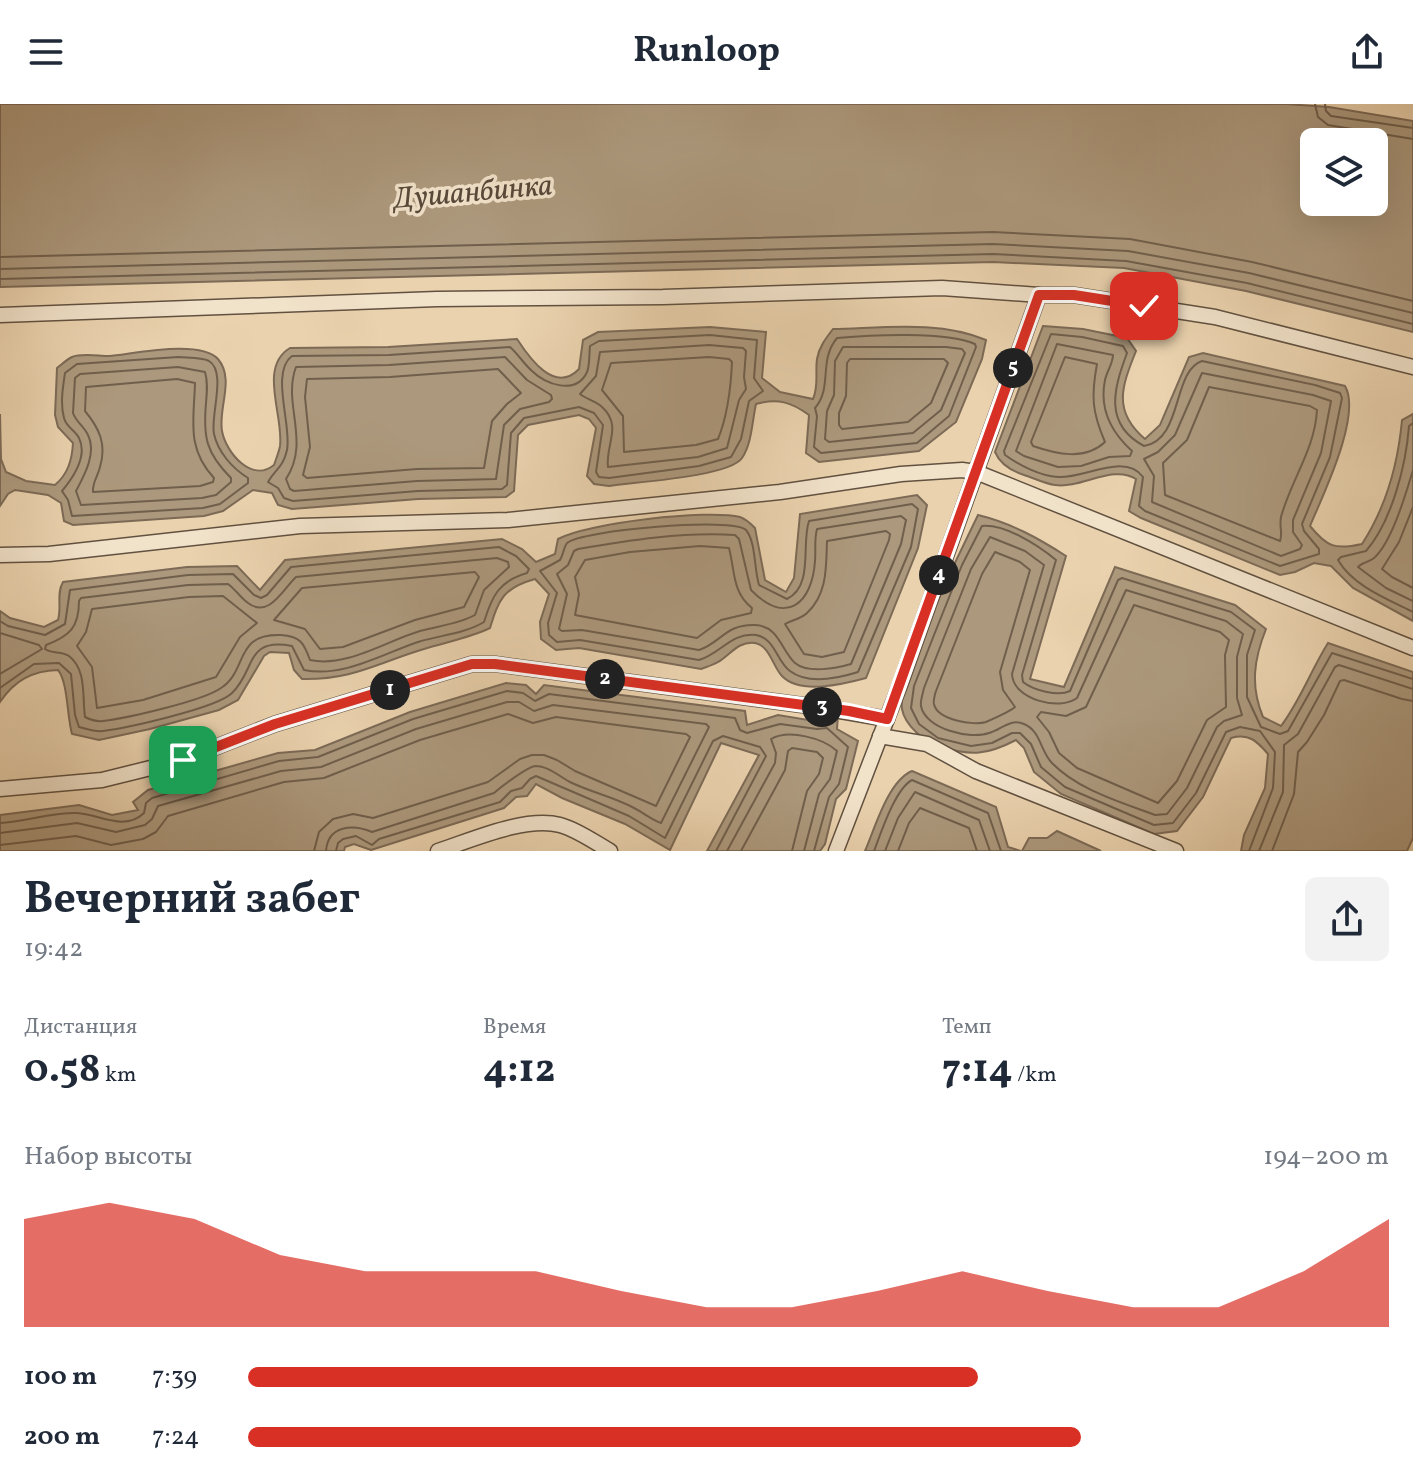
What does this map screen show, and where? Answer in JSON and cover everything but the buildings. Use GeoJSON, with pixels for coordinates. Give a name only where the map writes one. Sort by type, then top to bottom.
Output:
{"type":"FeatureCollection","features":[{"type":"Feature","properties":{"kind":"street"},"geometry":{"type":"LineString","coordinates":[[0,315],[437,299],[663,297],[942,288],[1074,295],[1215,317],[1413,367]]}},
{"type":"Feature","properties":{"kind":"street"},"geometry":{"type":"LineString","coordinates":[[836,851],[887,719],[1039,295]]}},
{"type":"Feature","properties":{"kind":"street"},"geometry":{"type":"LineString","coordinates":[[0,555],[49,554],[300,526],[508,520],[780,492],[901,474],[962,470],[976,472],[1413,648]]}},
{"type":"Feature","properties":{"kind":"street"},"geometry":{"type":"LineString","coordinates":[[0,789],[102,780],[183,760],[275,724],[472,664],[495,664],[887,719]]}},
{"type":"Feature","properties":{"kind":"street"},"geometry":{"type":"LineString","coordinates":[[880,736],[927,744],[976,771],[1176,851]]}},
{"type":"Feature","properties":{"kind":"street"},"geometry":{"type":"LineString","coordinates":[[438,851],[516,826],[540,822],[561,825],[610,851]]}},
{"type":"Feature","properties":{"kind":"water","name":"Душанбинка"},"geometry":{"type":"Polygon","coordinates":[[[0,104],[1286,104],[1329,107],[1413,121],[1413,332],[1246,291],[1124,268],[993,262],[0,287],[0,104]]]}},
{"type":"Feature","properties":{"kind":"water"},"geometry":{"type":"Polygon","coordinates":[[[1043,326],[1083,329],[1127,338],[1136,351],[1124,387],[1124,408],[1135,429],[1145,439],[1160,425],[1189,357],[1203,353],[1345,386],[1349,416],[1345,435],[1310,526],[1332,545],[1345,547],[1362,544],[1390,485],[1402,420],[1413,414],[1413,621],[1353,588],[1331,566],[1314,563],[1280,575],[1141,518],[1129,511],[1136,479],[1127,475],[1107,475],[1075,484],[1055,485],[1007,466],[995,452],[1043,326]]]}},
{"type":"Feature","properties":{"kind":"water"},"geometry":{"type":"Polygon","coordinates":[[[710,327],[766,332],[762,378],[780,392],[813,399],[818,355],[833,329],[930,327],[986,340],[982,359],[956,422],[919,451],[819,462],[806,453],[809,415],[790,404],[771,401],[756,404],[750,439],[742,458],[719,470],[680,478],[609,486],[594,484],[587,476],[596,428],[589,419],[579,415],[528,425],[518,435],[514,491],[506,497],[418,499],[292,509],[278,505],[272,493],[253,490],[223,511],[204,516],[73,525],[64,521],[61,503],[48,495],[15,490],[0,506],[0,414],[1,459],[6,472],[26,481],[55,485],[66,471],[73,443],[58,427],[55,415],[57,368],[76,356],[182,349],[209,353],[218,359],[225,375],[221,422],[224,440],[241,463],[249,468],[266,470],[274,465],[280,446],[274,393],[276,367],[281,356],[290,348],[388,347],[517,339],[536,364],[552,376],[561,378],[579,369],[583,340],[598,332],[710,327]]]}},
{"type":"Feature","properties":{"kind":"water"},"geometry":{"type":"Polygon","coordinates":[[[917,495],[927,505],[918,548],[866,678],[846,683],[811,687],[790,682],[782,676],[764,648],[755,643],[739,646],[718,662],[701,669],[579,648],[556,650],[541,639],[540,622],[549,594],[535,579],[516,586],[504,596],[490,628],[364,670],[320,679],[302,679],[294,670],[289,653],[270,652],[264,656],[238,700],[219,710],[150,729],[99,740],[72,734],[64,683],[58,670],[25,678],[0,702],[0,611],[10,618],[44,627],[58,620],[63,582],[187,567],[237,566],[260,590],[285,560],[502,539],[522,549],[536,562],[555,554],[558,539],[573,533],[676,516],[724,515],[742,518],[755,528],[765,580],[786,592],[794,578],[800,514],[917,495]]]}},
{"type":"Feature","properties":{"kind":"water"},"geometry":{"type":"Polygon","coordinates":[[[978,515],[1024,532],[1066,556],[1030,679],[1064,687],[1115,567],[1235,605],[1266,629],[1256,662],[1256,694],[1263,717],[1281,726],[1328,643],[1413,672],[1413,838],[1407,851],[1241,851],[1244,835],[1265,788],[1268,754],[1248,737],[1231,738],[1203,797],[1177,831],[1154,834],[1061,794],[1034,772],[1024,748],[1016,740],[996,749],[970,753],[940,747],[922,737],[904,715],[903,694],[932,613],[978,515]]]}},
{"type":"Feature","properties":{"kind":"water"},"geometry":{"type":"Polygon","coordinates":[[[506,683],[526,685],[536,694],[544,685],[745,711],[747,725],[778,715],[820,722],[825,709],[838,715],[837,729],[858,741],[846,789],[836,799],[825,844],[820,851],[707,851],[759,755],[721,743],[670,850],[625,824],[536,784],[527,796],[516,797],[504,808],[371,850],[354,844],[345,847],[344,851],[0,851],[0,815],[79,805],[112,815],[138,810],[133,802],[148,790],[278,753],[315,750],[410,712],[506,683]]]}},
{"type":"Feature","properties":{"kind":"water"},"geometry":{"type":"Polygon","coordinates":[[[912,771],[996,807],[1008,847],[1021,851],[865,851],[889,795],[896,784],[912,771]]]}},
{"type":"Feature","properties":{"kind":"water"},"geometry":{"type":"Polygon","coordinates":[[[1057,831],[1101,851],[1022,851],[1029,838],[1047,838],[1057,831]]]}},
{"type":"Feature","properties":{"kind":"route"},"geometry":{"type":"LineString","coordinates":[[183,760],[275,724],[472,664],[495,664],[849,711],[887,719],[1039,295],[1074,295],[1144,306]]}}]}
